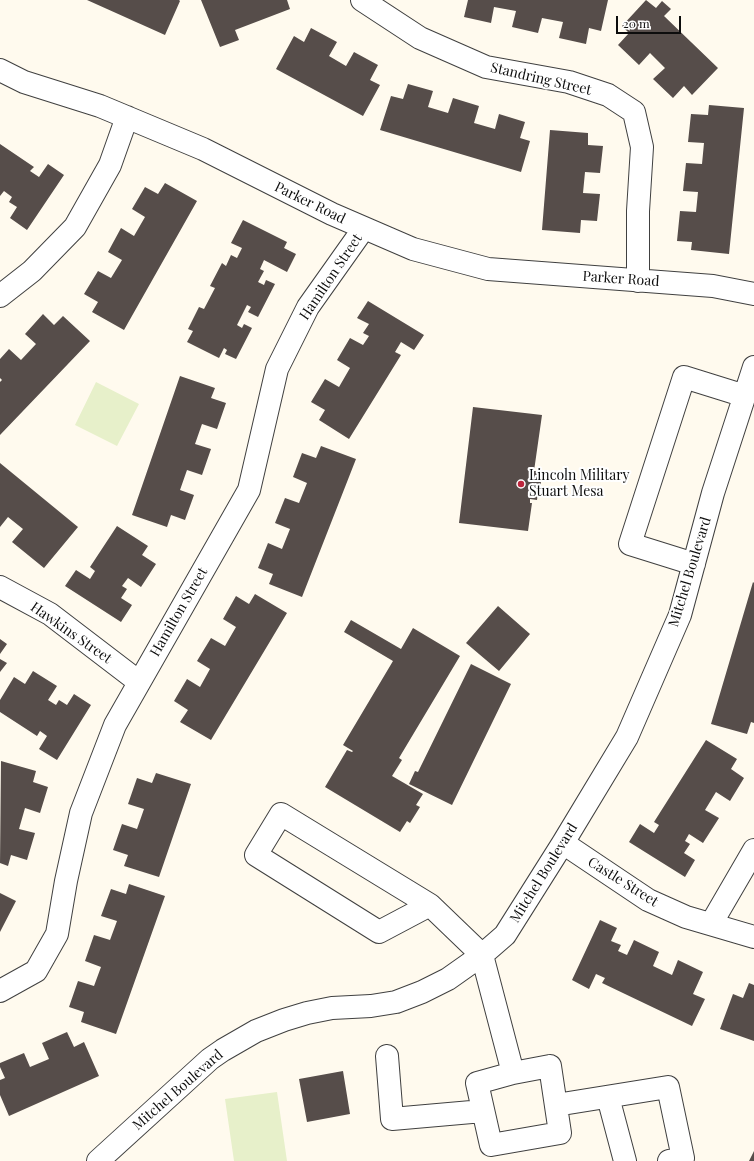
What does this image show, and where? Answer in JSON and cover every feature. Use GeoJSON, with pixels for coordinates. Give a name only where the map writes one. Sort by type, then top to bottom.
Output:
{"type":"FeatureCollection","features":[{"type":"Feature","properties":{"kind":"street","name":"Standring Street"},"geometry":{"type":"LineString","coordinates":[[362,0],[420,38],[486,67],[575,84],[608,95],[634,112],[642,147],[638,211],[638,281]]}},
{"type":"Feature","properties":{"kind":"street","name":"Parker Road"},"geometry":{"type":"LineString","coordinates":[[0,70],[24,82],[100,106],[203,149],[332,214],[413,250],[488,269],[712,286],[754,294]]}},
{"type":"Feature","properties":{"kind":"street"},"geometry":{"type":"LineString","coordinates":[[2,289],[32,271],[75,227],[110,165],[127,117]]}},
{"type":"Feature","properties":{"kind":"street","name":"Hamilton Street"},"geometry":{"type":"LineString","coordinates":[[0,991],[36,971],[57,934],[66,882],[81,813],[114,725],[249,490],[277,369],[308,307],[364,228]]}},
{"type":"Feature","properties":{"kind":"street","name":"Mitchel Boulevard"},"geometry":{"type":"LineString","coordinates":[[98,1161],[210,1059],[222,1050],[256,1031],[307,1013],[332,1008],[371,1006],[396,1002],[422,992],[448,979],[482,955],[505,935],[627,737],[680,615],[713,494],[754,367]]}},
{"type":"Feature","properties":{"kind":"street"},"geometry":{"type":"LineString","coordinates":[[694,564],[630,544],[684,377],[745,396]]}},
{"type":"Feature","properties":{"kind":"street","name":"Hawkins Street"},"geometry":{"type":"LineString","coordinates":[[0,587],[50,614],[139,682]]}},
{"type":"Feature","properties":{"kind":"street"},"geometry":{"type":"LineString","coordinates":[[430,905],[379,932],[256,855],[281,814],[430,905],[482,955],[513,1073]]}},
{"type":"Feature","properties":{"kind":"street","name":"Castle Street"},"geometry":{"type":"LineString","coordinates":[[563,843],[648,900],[686,917],[754,937]]}},
{"type":"Feature","properties":{"kind":"street"},"geometry":{"type":"LineString","coordinates":[[711,924],[754,850]]}},
{"type":"Feature","properties":{"kind":"street"},"geometry":{"type":"LineString","coordinates":[[387,1056],[392,1119],[483,1111]]}},
{"type":"Feature","properties":{"kind":"street"},"geometry":{"type":"LineString","coordinates":[[550,1066],[556,1105],[560,1133],[491,1145],[477,1082],[550,1066]]}},
{"type":"Feature","properties":{"kind":"street"},"geometry":{"type":"LineString","coordinates":[[556,1105],[668,1087],[683,1158],[669,1161]]}},
{"type":"Feature","properties":{"kind":"street"},"geometry":{"type":"LineString","coordinates":[[608,1097],[624,1161]]}},
{"type":"Feature","properties":{"kind":"green space"},"geometry":{"type":"Polygon","coordinates":[[[96,382],[139,404],[117,446],[75,425],[96,382]]]}},
{"type":"Feature","properties":{"kind":"green space"},"geometry":{"type":"Polygon","coordinates":[[[277,1092],[287,1161],[234,1161],[225,1099],[277,1092]]]}},
{"type":"Feature","properties":{"kind":"building"},"geometry":{"type":"Polygon","coordinates":[[[87,0],[179,0],[180,1],[165,35],[87,0]]]}},
{"type":"Feature","properties":{"kind":"building"},"geometry":{"type":"Polygon","coordinates":[[[201,0],[287,0],[290,9],[235,30],[239,40],[220,47],[201,0]]]}},
{"type":"Feature","properties":{"kind":"building"},"geometry":{"type":"Polygon","coordinates":[[[468,0],[608,0],[601,31],[589,28],[586,44],[559,38],[563,22],[542,18],[538,33],[512,27],[516,11],[494,7],[491,23],[464,17],[468,0]]]}},
{"type":"Feature","properties":{"kind":"building"},"geometry":{"type":"Polygon","coordinates":[[[646,0],[656,8],[662,1],[671,9],[664,16],[718,68],[692,95],[684,86],[673,98],[653,79],[665,68],[650,53],[639,65],[618,45],[629,33],[622,26],[646,0]]]}},
{"type":"Feature","properties":{"kind":"building"},"geometry":{"type":"Polygon","coordinates":[[[311,28],[337,42],[329,56],[346,66],[354,52],[378,65],[370,80],[380,85],[363,116],[276,69],[294,36],[304,42],[311,28]]]}},
{"type":"Feature","properties":{"kind":"building"},"geometry":{"type":"Polygon","coordinates":[[[408,84],[433,91],[428,107],[448,113],[453,98],[479,106],[474,123],[495,129],[499,114],[525,122],[520,138],[530,141],[521,172],[380,130],[391,96],[403,99],[408,84]]]}},
{"type":"Feature","properties":{"kind":"building"},"geometry":{"type":"Polygon","coordinates":[[[709,105],[744,108],[729,254],[691,250],[692,242],[677,241],[680,211],[696,212],[698,192],[683,191],[686,163],[702,164],[704,143],[688,142],[691,114],[708,115],[709,105]]]}},
{"type":"Feature","properties":{"kind":"building"},"geometry":{"type":"Polygon","coordinates":[[[550,130],[588,133],[588,145],[603,146],[600,173],[585,172],[583,193],[600,194],[597,221],[581,220],[580,233],[542,230],[550,130]]]}},
{"type":"Feature","properties":{"kind":"building"},"geometry":{"type":"Polygon","coordinates":[[[0,144],[34,167],[30,171],[39,177],[48,164],[64,175],[27,230],[10,218],[17,207],[9,202],[12,197],[4,191],[0,196],[0,144]]]}},
{"type":"Feature","properties":{"kind":"building"},"geometry":{"type":"Polygon","coordinates":[[[165,183],[197,201],[124,330],[92,312],[98,302],[84,294],[98,271],[111,278],[122,260],[108,252],[121,228],[134,236],[145,217],[132,209],[145,187],[158,194],[165,183]]]}},
{"type":"Feature","properties":{"kind":"building"},"geometry":{"type":"Polygon","coordinates":[[[243,220],[287,242],[284,248],[296,254],[287,272],[264,260],[260,269],[264,271],[258,282],[264,285],[266,280],[275,284],[258,317],[248,312],[251,307],[247,305],[237,325],[242,328],[244,324],[252,328],[236,359],[225,354],[227,350],[224,348],[219,358],[187,342],[193,331],[188,329],[199,307],[204,309],[215,288],[210,286],[222,263],[226,266],[231,255],[237,258],[242,248],[231,243],[243,220]]]}},
{"type":"Feature","properties":{"kind":"building"},"geometry":{"type":"Polygon","coordinates":[[[368,301],[424,335],[414,350],[401,342],[395,352],[401,355],[349,439],[319,420],[325,410],[311,402],[325,379],[339,387],[350,368],[337,360],[350,338],[363,345],[369,336],[363,333],[369,324],[357,318],[368,301]]]}},
{"type":"Feature","properties":{"kind":"building"},"geometry":{"type":"Polygon","coordinates":[[[43,314],[54,325],[63,316],[90,341],[0,435],[0,382],[2,380],[0,378],[0,359],[9,349],[21,360],[36,344],[25,334],[43,314]]]}},
{"type":"Feature","properties":{"kind":"building"},"geometry":{"type":"Polygon","coordinates":[[[180,376],[215,388],[211,398],[226,403],[217,429],[202,424],[195,444],[211,449],[202,475],[187,470],[180,490],[194,495],[185,520],[171,515],[167,527],[132,515],[180,376]]]}},
{"type":"Feature","properties":{"kind":"building"},"geometry":{"type":"Polygon","coordinates":[[[473,407],[542,415],[534,471],[540,471],[540,493],[538,492],[537,500],[530,499],[530,503],[532,503],[528,531],[459,523],[473,407]]]}},
{"type":"Feature","properties":{"kind":"building"},"geometry":{"type":"Polygon","coordinates":[[[321,446],[356,459],[302,597],[269,584],[273,574],[258,568],[268,543],[282,549],[290,529],[275,523],[285,498],[299,503],[307,483],[293,477],[302,453],[316,458],[321,446]]]}},
{"type":"Feature","properties":{"kind":"building"},"geometry":{"type":"Polygon","coordinates":[[[0,463],[78,527],[44,568],[12,542],[23,529],[8,517],[0,527],[0,463]]]}},
{"type":"Feature","properties":{"kind":"building"},"geometry":{"type":"Polygon","coordinates":[[[117,526],[148,546],[142,555],[156,564],[141,587],[128,578],[122,586],[127,589],[121,598],[132,605],[121,622],[65,586],[76,570],[90,579],[95,571],[90,567],[117,526]]]}},
{"type":"Feature","properties":{"kind":"building"},"geometry":{"type":"Polygon","coordinates":[[[753,582],[754,723],[751,722],[747,734],[711,724],[753,582]]]}},
{"type":"Feature","properties":{"kind":"building"},"geometry":{"type":"Polygon","coordinates":[[[255,594],[287,613],[211,740],[180,722],[188,710],[174,701],[187,679],[200,687],[210,669],[197,661],[211,638],[225,646],[236,627],[223,619],[236,596],[249,604],[255,594]]]}},
{"type":"Feature","properties":{"kind":"building"},"geometry":{"type":"Polygon","coordinates":[[[498,606],[530,634],[499,671],[466,643],[498,606]]]}},
{"type":"Feature","properties":{"kind":"building"},"geometry":{"type":"Polygon","coordinates":[[[351,620],[401,649],[413,628],[460,656],[399,758],[402,760],[392,776],[423,794],[416,805],[420,807],[410,823],[407,821],[400,832],[325,787],[347,750],[353,751],[343,745],[393,661],[344,632],[351,620]]]}},
{"type":"Feature","properties":{"kind":"building"},"geometry":{"type":"Polygon","coordinates":[[[0,639],[7,644],[0,654],[0,639]]]}},
{"type":"Feature","properties":{"kind":"building"},"geometry":{"type":"Polygon","coordinates":[[[0,659],[7,663],[0,672],[0,659]]]}},
{"type":"Feature","properties":{"kind":"building"},"geometry":{"type":"Polygon","coordinates":[[[471,664],[511,684],[452,805],[409,784],[415,771],[418,772],[471,664]]]}},
{"type":"Feature","properties":{"kind":"building"},"geometry":{"type":"Polygon","coordinates":[[[33,671],[57,686],[48,700],[56,705],[59,700],[67,705],[74,694],[91,705],[57,760],[39,749],[47,736],[40,731],[37,736],[0,712],[0,700],[14,677],[25,684],[33,671]]]}},
{"type":"Feature","properties":{"kind":"building"},"geometry":{"type":"Polygon","coordinates":[[[706,740],[737,759],[731,769],[744,778],[730,801],[716,792],[705,810],[719,818],[703,843],[689,834],[685,841],[690,844],[684,853],[695,860],[685,877],[629,842],[640,824],[654,833],[659,825],[654,822],[706,740]]]}},
{"type":"Feature","properties":{"kind":"building"},"geometry":{"type":"Polygon","coordinates":[[[1,761],[36,771],[33,782],[48,787],[40,813],[25,808],[19,829],[35,833],[27,860],[11,855],[8,866],[0,863],[1,761]]]}},
{"type":"Feature","properties":{"kind":"building"},"geometry":{"type":"Polygon","coordinates":[[[156,773],[191,784],[159,877],[124,866],[128,855],[113,850],[122,824],[137,829],[144,809],[128,804],[137,778],[152,783],[156,773]]]}},
{"type":"Feature","properties":{"kind":"building"},"geometry":{"type":"Polygon","coordinates":[[[129,884],[165,896],[116,1034],[81,1022],[84,1012],[69,1007],[78,981],[94,986],[101,967],[85,961],[94,935],[110,940],[117,921],[101,916],[111,889],[126,894],[129,884]]]}},
{"type":"Feature","properties":{"kind":"building"},"geometry":{"type":"Polygon","coordinates":[[[0,893],[16,901],[0,932],[0,893]]]}},
{"type":"Feature","properties":{"kind":"building"},"geometry":{"type":"Polygon","coordinates":[[[600,920],[617,928],[611,941],[621,945],[618,951],[627,955],[634,940],[659,952],[653,966],[672,975],[678,960],[703,972],[693,994],[705,999],[692,1026],[602,983],[605,978],[596,974],[589,989],[572,980],[600,920]]]}},
{"type":"Feature","properties":{"kind":"building"},"geometry":{"type":"Polygon","coordinates":[[[749,983],[754,985],[754,1041],[720,1029],[733,994],[743,998],[749,983]]]}},
{"type":"Feature","properties":{"kind":"building"},"geometry":{"type":"Polygon","coordinates":[[[67,1032],[74,1047],[84,1042],[99,1076],[9,1116],[0,1095],[0,1080],[5,1078],[0,1067],[0,1063],[24,1053],[30,1067],[49,1059],[42,1043],[67,1032]]]}},
{"type":"Feature","properties":{"kind":"building"},"geometry":{"type":"Polygon","coordinates":[[[343,1071],[350,1114],[307,1122],[299,1079],[343,1071]]]}},
{"type":"Feature","properties":{"kind":"building"},"geometry":{"type":"Polygon","coordinates":[[[754,1151],[754,1161],[749,1161],[754,1151]]]}},
{"type":"Feature","properties":{"kind":"place","name":"Lincoln Military Stuart Mesa"},"geometry":{"type":"Point","coordinates":[521,484]}}]}
